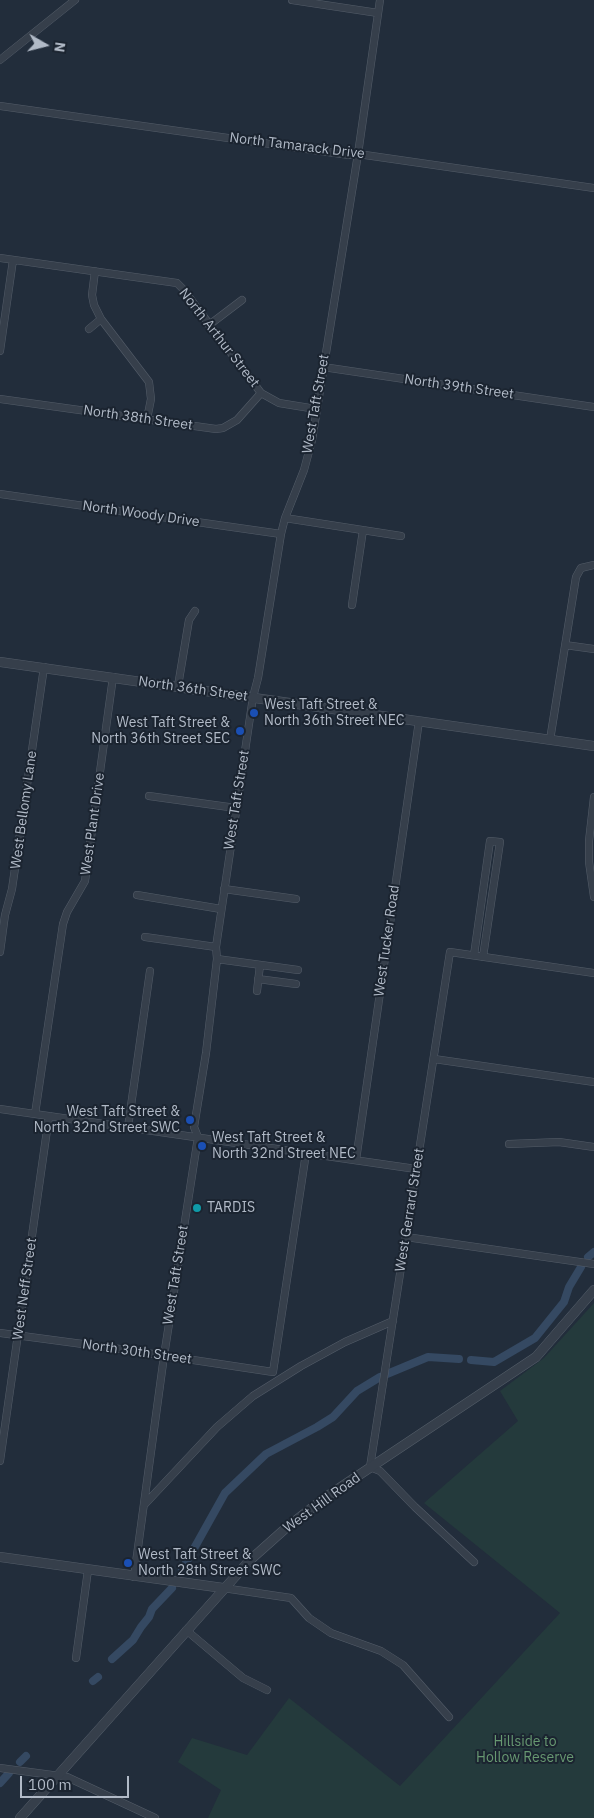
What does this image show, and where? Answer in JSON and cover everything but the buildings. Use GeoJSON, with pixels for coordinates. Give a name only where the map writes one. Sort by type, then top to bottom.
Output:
{"type":"FeatureCollection","features":[{"type":"Feature","properties":{"kind":"street"},"geometry":{"type":"LineString","coordinates":[[2,56],[75,0]]}},
{"type":"Feature","properties":{"kind":"street"},"geometry":{"type":"LineString","coordinates":[[292,0],[378,13]]}},
{"type":"Feature","properties":{"kind":"street","name":"West Taft Street"},"geometry":{"type":"LineString","coordinates":[[134,1576],[164,1356],[198,1137],[194,1127],[206,1053],[217,959],[216,947],[253,697],[258,678],[281,534],[285,518],[304,470],[312,440],[358,154],[380,0]]}},
{"type":"Feature","properties":{"kind":"street","name":"North Tamarack Drive"},"geometry":{"type":"LineString","coordinates":[[0,106],[594,188]]}},
{"type":"Feature","properties":{"kind":"street","name":"North Arthur Street"},"geometry":{"type":"LineString","coordinates":[[0,258],[177,283],[262,393],[279,403],[316,409]]}},
{"type":"Feature","properties":{"kind":"street"},"geometry":{"type":"LineString","coordinates":[[0,351],[13,260]]}},
{"type":"Feature","properties":{"kind":"street"},"geometry":{"type":"LineString","coordinates":[[95,271],[92,295],[94,306],[149,382],[151,399],[147,419]]}},
{"type":"Feature","properties":{"kind":"street"},"geometry":{"type":"LineString","coordinates":[[209,325],[242,300]]}},
{"type":"Feature","properties":{"kind":"street"},"geometry":{"type":"LineString","coordinates":[[89,329],[102,319]]}},
{"type":"Feature","properties":{"kind":"street","name":"North 39th Street"},"geometry":{"type":"LineString","coordinates":[[323,367],[594,407]]}},
{"type":"Feature","properties":{"kind":"street","name":"North 38th Street"},"geometry":{"type":"LineString","coordinates":[[0,399],[216,429],[223,428],[237,420],[262,393]]}},
{"type":"Feature","properties":{"kind":"street","name":"North Woody Drive"},"geometry":{"type":"LineString","coordinates":[[0,494],[281,534]]}},
{"type":"Feature","properties":{"kind":"street"},"geometry":{"type":"LineString","coordinates":[[285,518],[401,536]]}},
{"type":"Feature","properties":{"kind":"street"},"geometry":{"type":"LineString","coordinates":[[352,605],[363,530]]}},
{"type":"Feature","properties":{"kind":"street"},"geometry":{"type":"LineString","coordinates":[[550,740],[577,572],[585,566],[594,565]]}},
{"type":"Feature","properties":{"kind":"street"},"geometry":{"type":"LineString","coordinates":[[178,686],[189,620],[195,611]]}},
{"type":"Feature","properties":{"kind":"street"},"geometry":{"type":"LineString","coordinates":[[565,645],[594,649]]}},
{"type":"Feature","properties":{"kind":"street","name":"North 36th Street"},"geometry":{"type":"LineString","coordinates":[[0,662],[594,746]]}},
{"type":"Feature","properties":{"kind":"street","name":"West Bellomy Lane"},"geometry":{"type":"LineString","coordinates":[[0,952],[5,915],[12,890],[44,667]]}},
{"type":"Feature","properties":{"kind":"street","name":"West Plant Drive"},"geometry":{"type":"LineString","coordinates":[[35,1114],[63,924],[67,912],[85,881],[113,677]]}},
{"type":"Feature","properties":{"kind":"street","name":"West Tucker Road"},"geometry":{"type":"LineString","coordinates":[[356,1160],[419,721]]}},
{"type":"Feature","properties":{"kind":"street"},"geometry":{"type":"LineString","coordinates":[[149,796],[236,808]]}},
{"type":"Feature","properties":{"kind":"street"},"geometry":{"type":"LineString","coordinates":[[594,797],[588,841],[594,897]]}},
{"type":"Feature","properties":{"kind":"street"},"geometry":{"type":"LineString","coordinates":[[483,957],[500,842],[490,841],[474,955],[483,957],[594,972]]}},
{"type":"Feature","properties":{"kind":"street"},"geometry":{"type":"LineString","coordinates":[[224,889],[296,900]]}},
{"type":"Feature","properties":{"kind":"street"},"geometry":{"type":"LineString","coordinates":[[137,895],[221,909]]}},
{"type":"Feature","properties":{"kind":"street"},"geometry":{"type":"LineString","coordinates":[[144,936],[216,947]]}},
{"type":"Feature","properties":{"kind":"street","name":"West Gerrard Street"},"geometry":{"type":"LineString","coordinates":[[370,1468],[450,952],[474,955]]}},
{"type":"Feature","properties":{"kind":"street"},"geometry":{"type":"LineString","coordinates":[[217,959],[298,970]]}},
{"type":"Feature","properties":{"kind":"street"},"geometry":{"type":"LineString","coordinates":[[256,991],[260,965]]}},
{"type":"Feature","properties":{"kind":"street"},"geometry":{"type":"LineString","coordinates":[[128,1127],[150,971]]}},
{"type":"Feature","properties":{"kind":"street"},"geometry":{"type":"LineString","coordinates":[[258,979],[296,984]]}},
{"type":"Feature","properties":{"kind":"street"},"geometry":{"type":"LineString","coordinates":[[434,1059],[594,1082]]}},
{"type":"Feature","properties":{"kind":"street"},"geometry":{"type":"LineString","coordinates":[[0,1109],[416,1169]]}},
{"type":"Feature","properties":{"kind":"street","name":"West Neff Street"},"geometry":{"type":"LineString","coordinates":[[0,1461],[49,1116]]}},
{"type":"Feature","properties":{"kind":"street"},"geometry":{"type":"LineString","coordinates":[[509,1144],[559,1142],[594,1147]]}},
{"type":"Feature","properties":{"kind":"street"},"geometry":{"type":"LineString","coordinates":[[279,1380],[273,1372],[306,1153]]}},
{"type":"Feature","properties":{"kind":"street"},"geometry":{"type":"LineString","coordinates":[[406,1237],[594,1264]]}},
{"type":"Feature","properties":{"kind":"street","name":"West Hill Road"},"geometry":{"type":"LineString","coordinates":[[20,1818],[248,1561],[326,1497],[536,1356],[594,1290]]}},
{"type":"Feature","properties":{"kind":"street"},"geometry":{"type":"LineString","coordinates":[[144,1506],[217,1427],[253,1396],[345,1342],[393,1321]]}},
{"type":"Feature","properties":{"kind":"street","name":"North 30th Street"},"geometry":{"type":"LineString","coordinates":[[0,1333],[273,1372]]}},
{"type":"Feature","properties":{"kind":"street"},"geometry":{"type":"LineString","coordinates":[[370,1468],[380,1471],[415,1507],[474,1562]]}},
{"type":"Feature","properties":{"kind":"street"},"geometry":{"type":"LineString","coordinates":[[0,1557],[291,1598],[309,1618],[331,1632],[381,1651],[403,1665],[449,1717]]}},
{"type":"Feature","properties":{"kind":"street"},"geometry":{"type":"LineString","coordinates":[[76,1658],[88,1570]]}},
{"type":"Feature","properties":{"kind":"street"},"geometry":{"type":"LineString","coordinates":[[186,1630],[243,1678],[267,1690]]}},
{"type":"Feature","properties":{"kind":"street"},"geometry":{"type":"LineString","coordinates":[[0,1768],[67,1778],[155,1818]]}},
{"type":"Feature","properties":{"kind":"green space","name":"Hillside to Hollow Reserve"},"geometry":{"type":"Polygon","coordinates":[[[594,1303],[594,1818],[208,1818],[221,1790],[178,1762],[192,1738],[247,1755],[289,1698],[400,1786],[560,1613],[424,1503],[518,1421],[500,1391],[544,1358],[594,1303]]]}},
{"type":"Feature","properties":{"kind":"waterway"},"geometry":{"type":"LineString","coordinates":[[588,1257],[594,1252]]}},
{"type":"Feature","properties":{"kind":"waterway"},"geometry":{"type":"LineString","coordinates":[[471,1360],[494,1362],[535,1338],[564,1302],[569,1287],[581,1267]]}},
{"type":"Feature","properties":{"kind":"waterway"},"geometry":{"type":"LineString","coordinates":[[387,1374],[428,1357],[459,1359]]}},
{"type":"Feature","properties":{"kind":"waterway"},"geometry":{"type":"LineString","coordinates":[[182,1570],[225,1493],[266,1454],[333,1417],[357,1391],[380,1377]]}},
{"type":"Feature","properties":{"kind":"waterway"},"geometry":{"type":"LineString","coordinates":[[112,1659],[133,1640],[149,1617],[152,1609],[172,1588]]}},
{"type":"Feature","properties":{"kind":"waterway"},"geometry":{"type":"LineString","coordinates":[[93,1681],[98,1677]]}},
{"type":"Feature","properties":{"kind":"waterway"},"geometry":{"type":"LineString","coordinates":[[20,1762],[26,1756]]}},
{"type":"Feature","properties":{"kind":"waterway"},"geometry":{"type":"LineString","coordinates":[[0,1783],[9,1773]]}},
{"type":"Feature","properties":{"kind":"place","name":"West Taft Street & North 36th Street NEC"},"geometry":{"type":"Point","coordinates":[254,713]}},
{"type":"Feature","properties":{"kind":"place","name":"West Taft Street & North 36th Street SEC"},"geometry":{"type":"Point","coordinates":[240,731]}},
{"type":"Feature","properties":{"kind":"place","name":"West Taft Street & North 32nd Street SWC"},"geometry":{"type":"Point","coordinates":[190,1120]}},
{"type":"Feature","properties":{"kind":"place","name":"West Taft Street & North 32nd Street NEC"},"geometry":{"type":"Point","coordinates":[202,1146]}},
{"type":"Feature","properties":{"kind":"place","name":"TARDIS"},"geometry":{"type":"Point","coordinates":[197,1208]}},
{"type":"Feature","properties":{"kind":"place","name":"West Taft Street & North 28th Street SWC"},"geometry":{"type":"Point","coordinates":[128,1563]}}]}
